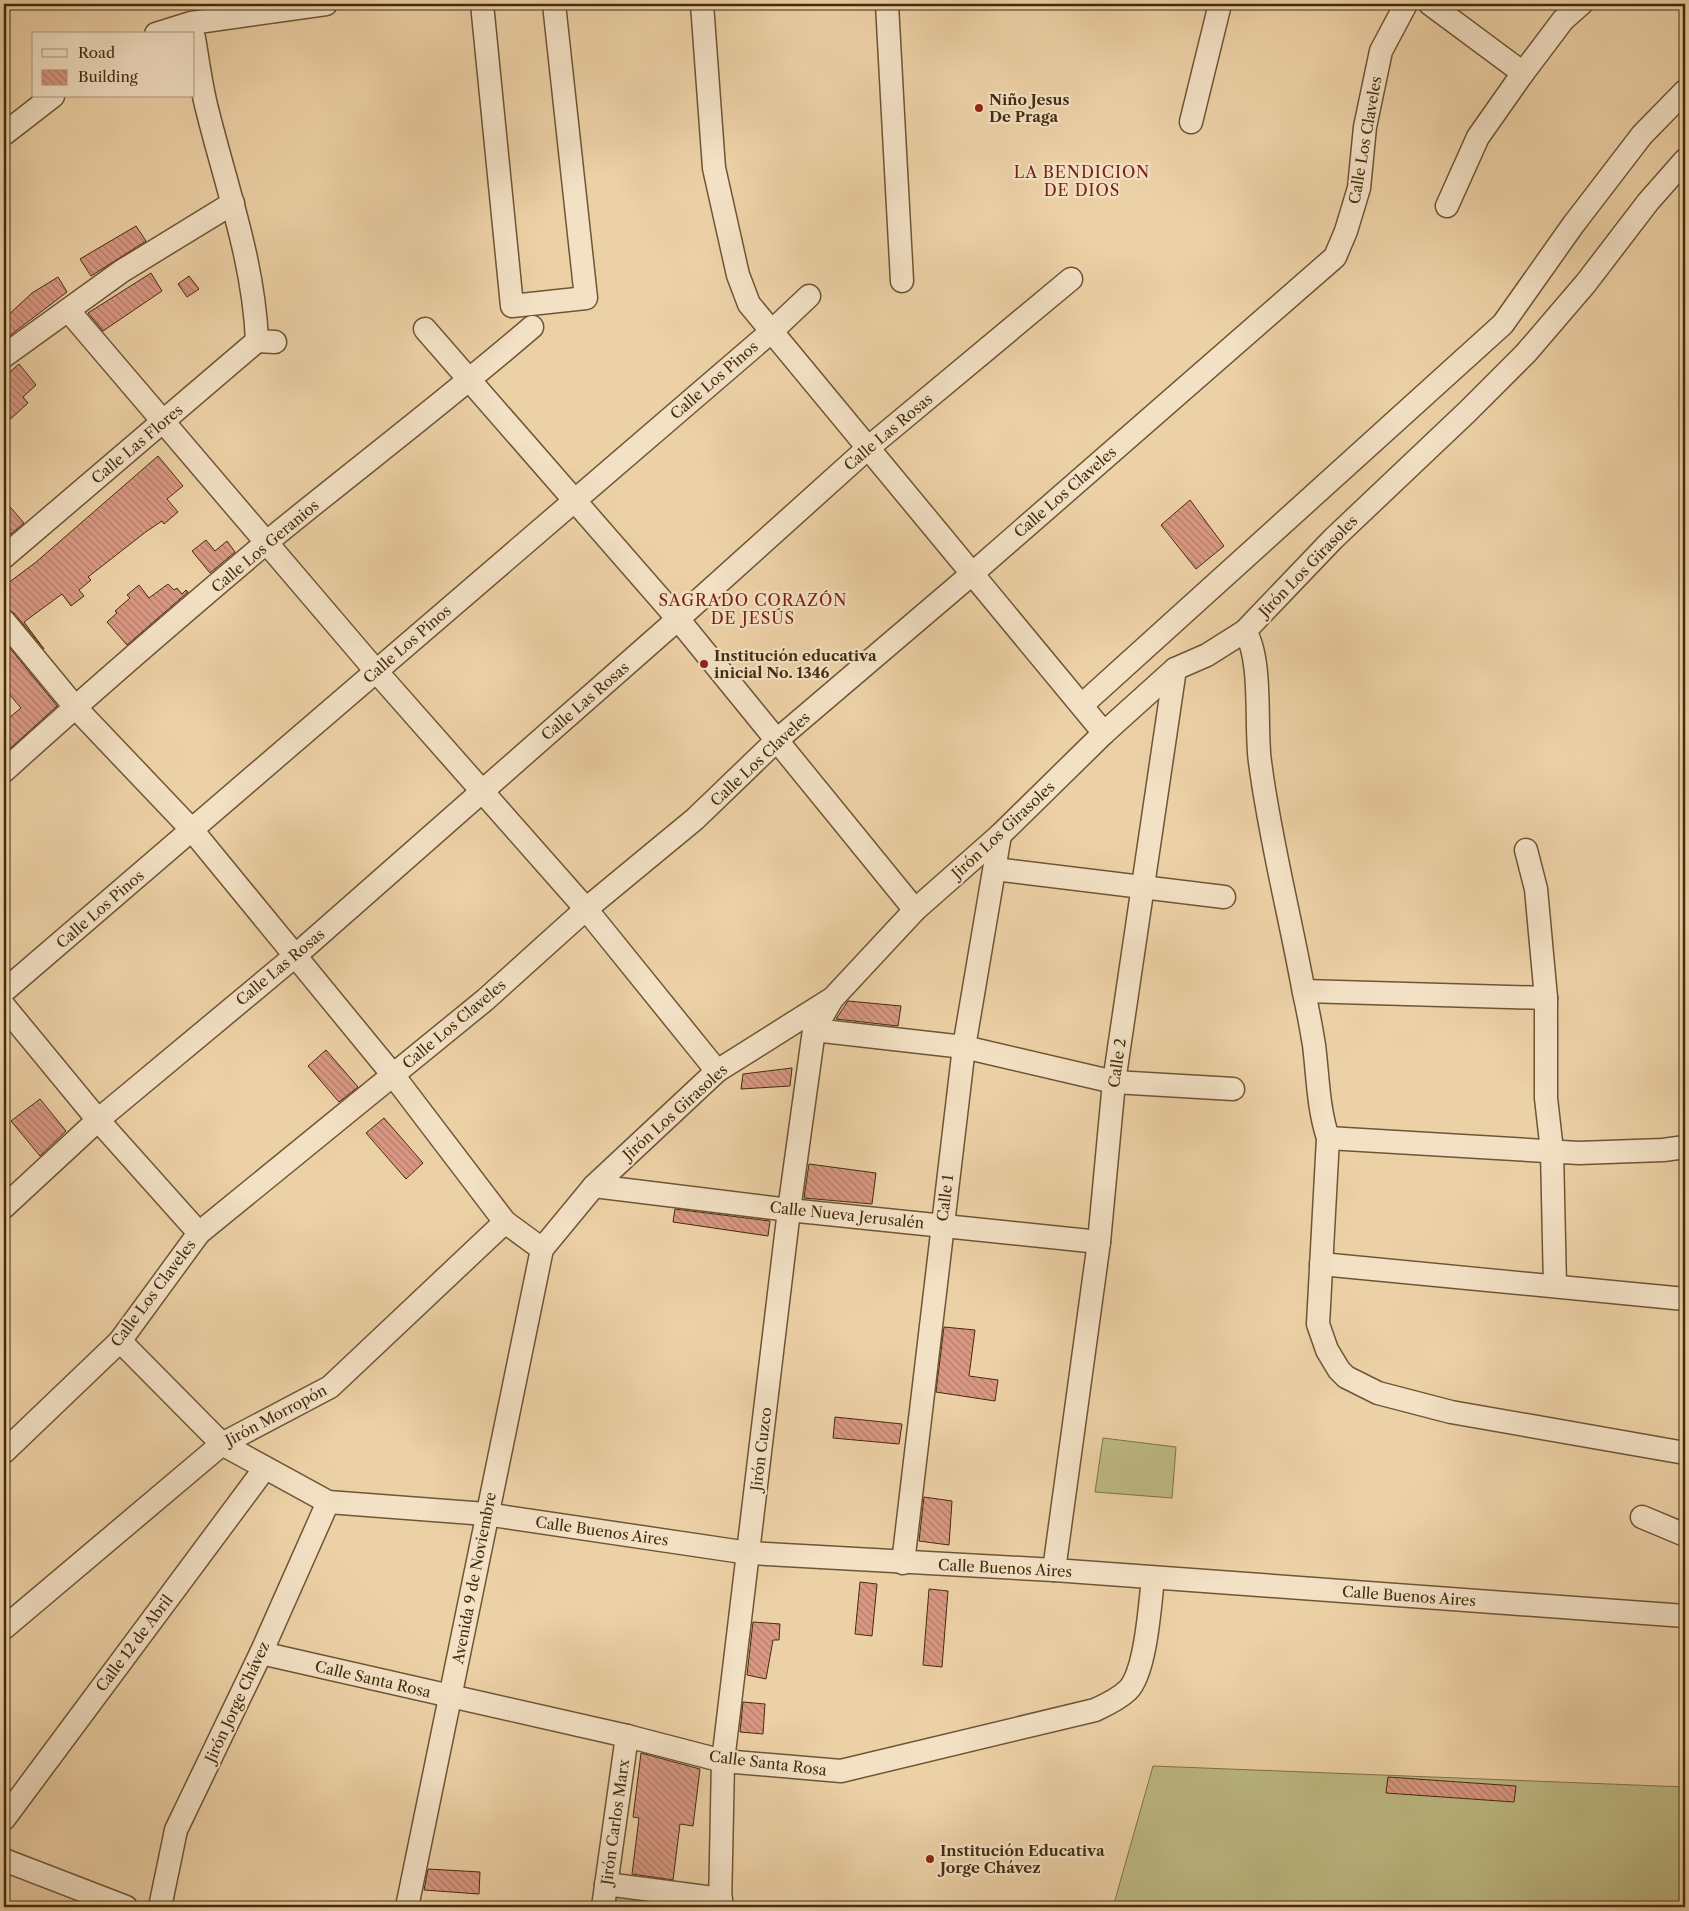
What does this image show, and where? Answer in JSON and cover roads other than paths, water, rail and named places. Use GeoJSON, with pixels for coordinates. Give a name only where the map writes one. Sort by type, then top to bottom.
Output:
{"type":"FeatureCollection","features":[{"type":"Feature","properties":{"kind":"street"},"geometry":{"type":"LineString","coordinates":[[164,32],[192,25],[326,4]]}},
{"type":"Feature","properties":{"kind":"street"},"geometry":{"type":"LineString","coordinates":[[482,4],[512,306],[586,298],[554,4]]}},
{"type":"Feature","properties":{"kind":"street"},"geometry":{"type":"LineString","coordinates":[[702,4],[714,168],[738,275],[749,304],[1104,733]]}},
{"type":"Feature","properties":{"kind":"street"},"geometry":{"type":"LineString","coordinates":[[887,4],[902,281]]}},
{"type":"Feature","properties":{"kind":"street"},"geometry":{"type":"LineString","coordinates":[[1191,122],[1220,4]]}},
{"type":"Feature","properties":{"kind":"street","name":"Calle Los Claveles"},"geometry":{"type":"LineString","coordinates":[[4,1452],[120,1341],[199,1233],[485,1000],[586,909],[695,819],[777,740],[973,573],[1335,257],[1346,231],[1359,188],[1364,127],[1381,51],[1406,4]]}},
{"type":"Feature","properties":{"kind":"street"},"geometry":{"type":"LineString","coordinates":[[1430,4],[1523,73]]}},
{"type":"Feature","properties":{"kind":"street"},"geometry":{"type":"LineString","coordinates":[[1447,206],[1478,137],[1563,20],[1581,4]]}},
{"type":"Feature","properties":{"kind":"street"},"geometry":{"type":"LineString","coordinates":[[4,356],[122,271],[233,203],[206,108],[195,43]]}},
{"type":"Feature","properties":{"kind":"street"},"geometry":{"type":"LineString","coordinates":[[1082,705],[1503,324],[1573,225],[1642,135],[1685,90]]}},
{"type":"Feature","properties":{"kind":"street"},"geometry":{"type":"LineString","coordinates":[[4,134],[50,98]]}},
{"type":"Feature","properties":{"kind":"street","name":"Jirón Los Girasoles"},"geometry":{"type":"LineString","coordinates":[[542,1249],[594,1186],[717,1071],[833,998],[915,910],[1000,835],[1104,733],[1175,668],[1207,655],[1244,631],[1333,538],[1468,412],[1526,353],[1562,311],[1648,202],[1685,160]]}},
{"type":"Feature","properties":{"kind":"street","name":"Calle Las Flores"},"geometry":{"type":"LineString","coordinates":[[4,557],[163,422],[266,342],[233,203]]}},
{"type":"Feature","properties":{"kind":"street","name":"Calle Las Rosas"},"geometry":{"type":"LineString","coordinates":[[98,1120],[295,956],[678,619],[868,448],[1071,279]]}},
{"type":"Feature","properties":{"kind":"street","name":"Calle Los Pinos"},"geometry":{"type":"LineString","coordinates":[[4,991],[772,331],[809,296]]}},
{"type":"Feature","properties":{"kind":"street"},"geometry":{"type":"LineString","coordinates":[[68,310],[268,542],[376,671],[586,909],[717,1071]]}},
{"type":"Feature","properties":{"kind":"street","name":"Calle Los Geranios"},"geometry":{"type":"LineString","coordinates":[[4,771],[75,707],[268,542],[469,382],[532,327]]}},
{"type":"Feature","properties":{"kind":"street"},"geometry":{"type":"LineString","coordinates":[[425,329],[469,382],[678,619],[915,910]]}},
{"type":"Feature","properties":{"kind":"street"},"geometry":{"type":"LineString","coordinates":[[4,621],[75,707],[192,830],[394,1075],[505,1222],[542,1249]]}},
{"type":"Feature","properties":{"kind":"street"},"geometry":{"type":"LineString","coordinates":[[1244,631],[1253,651],[1260,729],[1258,753],[1265,801],[1314,1044],[1321,1117],[1328,1138],[1318,1324],[1322,1337],[1339,1370],[1346,1377],[1366,1388],[1411,1403],[1451,1412],[1685,1453]]}},
{"type":"Feature","properties":{"kind":"street","name":"Calle 2"},"geometry":{"type":"LineString","coordinates":[[1054,1570],[1099,1242],[1114,1082],[1175,668]]}},
{"type":"Feature","properties":{"kind":"street","name":"Calle 1"},"geometry":{"type":"LineString","coordinates":[[904,1563],[964,1047],[1000,835]]}},
{"type":"Feature","properties":{"kind":"street"},"geometry":{"type":"LineString","coordinates":[[1526,850],[1536,889],[1546,998],[1546,1098],[1552,1151],[1555,1286]]}},
{"type":"Feature","properties":{"kind":"street"},"geometry":{"type":"LineString","coordinates":[[995,869],[1224,897]]}},
{"type":"Feature","properties":{"kind":"street"},"geometry":{"type":"LineString","coordinates":[[1304,991],[1546,998]]}},
{"type":"Feature","properties":{"kind":"street","name":"Jirón Cuzco"},"geometry":{"type":"LineString","coordinates":[[721,1903],[723,1761],[789,1210],[814,1030],[833,998]]}},
{"type":"Feature","properties":{"kind":"street"},"geometry":{"type":"LineString","coordinates":[[4,1006],[98,1120],[199,1233]]}},
{"type":"Feature","properties":{"kind":"street"},"geometry":{"type":"LineString","coordinates":[[814,1030],[964,1047],[1114,1082],[1233,1089]]}},
{"type":"Feature","properties":{"kind":"street"},"geometry":{"type":"LineString","coordinates":[[4,1207],[98,1120]]}},
{"type":"Feature","properties":{"kind":"street"},"geometry":{"type":"LineString","coordinates":[[1328,1138],[1579,1153],[1663,1150],[1685,1147]]}},
{"type":"Feature","properties":{"kind":"street","name":"Calle Nueva Jerusalén"},"geometry":{"type":"LineString","coordinates":[[594,1186],[789,1210],[1099,1242]]}},
{"type":"Feature","properties":{"kind":"street","name":"Jirón Morropón"},"geometry":{"type":"LineString","coordinates":[[4,1628],[222,1444],[330,1386],[505,1222]]}},
{"type":"Feature","properties":{"kind":"street","name":"Avenida 9 de Noviembre"},"geometry":{"type":"LineString","coordinates":[[407,1907],[486,1514],[542,1249]]}},
{"type":"Feature","properties":{"kind":"street"},"geometry":{"type":"LineString","coordinates":[[1321,1264],[1685,1300]]}},
{"type":"Feature","properties":{"kind":"street"},"geometry":{"type":"LineString","coordinates":[[120,1341],[222,1444],[328,1502]]}},
{"type":"Feature","properties":{"kind":"street","name":"Calle 12 de Abril"},"geometry":{"type":"LineString","coordinates":[[4,1819],[265,1468]]}},
{"type":"Feature","properties":{"kind":"street","name":"Calle Buenos Aires"},"geometry":{"type":"LineString","coordinates":[[328,1502],[486,1514],[749,1553],[1054,1570],[1685,1616]]}},
{"type":"Feature","properties":{"kind":"street","name":"Jirón Jorge Chávez"},"geometry":{"type":"LineString","coordinates":[[160,1907],[176,1830],[261,1653],[328,1502]]}},
{"type":"Feature","properties":{"kind":"street"},"geometry":{"type":"LineString","coordinates":[[1642,1517],[1685,1535]]}},
{"type":"Feature","properties":{"kind":"street","name":"Calle Santa Rosa"},"geometry":{"type":"LineString","coordinates":[[261,1653],[450,1698],[627,1736],[723,1761],[841,1771],[1095,1710],[1129,1689],[1141,1666],[1154,1578]]}},
{"type":"Feature","properties":{"kind":"street","name":"Jirón Carlos Marx"},"geometry":{"type":"LineString","coordinates":[[603,1907],[627,1736]]}},
{"type":"Feature","properties":{"kind":"street"},"geometry":{"type":"LineString","coordinates":[[4,1860],[126,1907]]}},
{"type":"Feature","properties":{"kind":"street"},"geometry":{"type":"LineString","coordinates":[[606,1884],[721,1903]]}},
{"type":"Feature","properties":{"kind":"place","name":"Niño Jesus De Praga"},"geometry":{"type":"Point","coordinates":[979,108]}},
{"type":"Feature","properties":{"kind":"place","name":"Institución educativa inicial No. 1346"},"geometry":{"type":"Point","coordinates":[704,664]}},
{"type":"Feature","properties":{"kind":"place","name":"Institución Educativa Jorge Chávez"},"geometry":{"type":"Point","coordinates":[930,1859]}},
{"type":"Feature","properties":{"kind":"district","name":"LA BENDICION DE DIOS"},"geometry":{"type":"Point","coordinates":[1082,181]}},
{"type":"Feature","properties":{"kind":"district","name":"SAGRADO CORAZÓN DE JESÚS"},"geometry":{"type":"Point","coordinates":[753,609]}}]}
